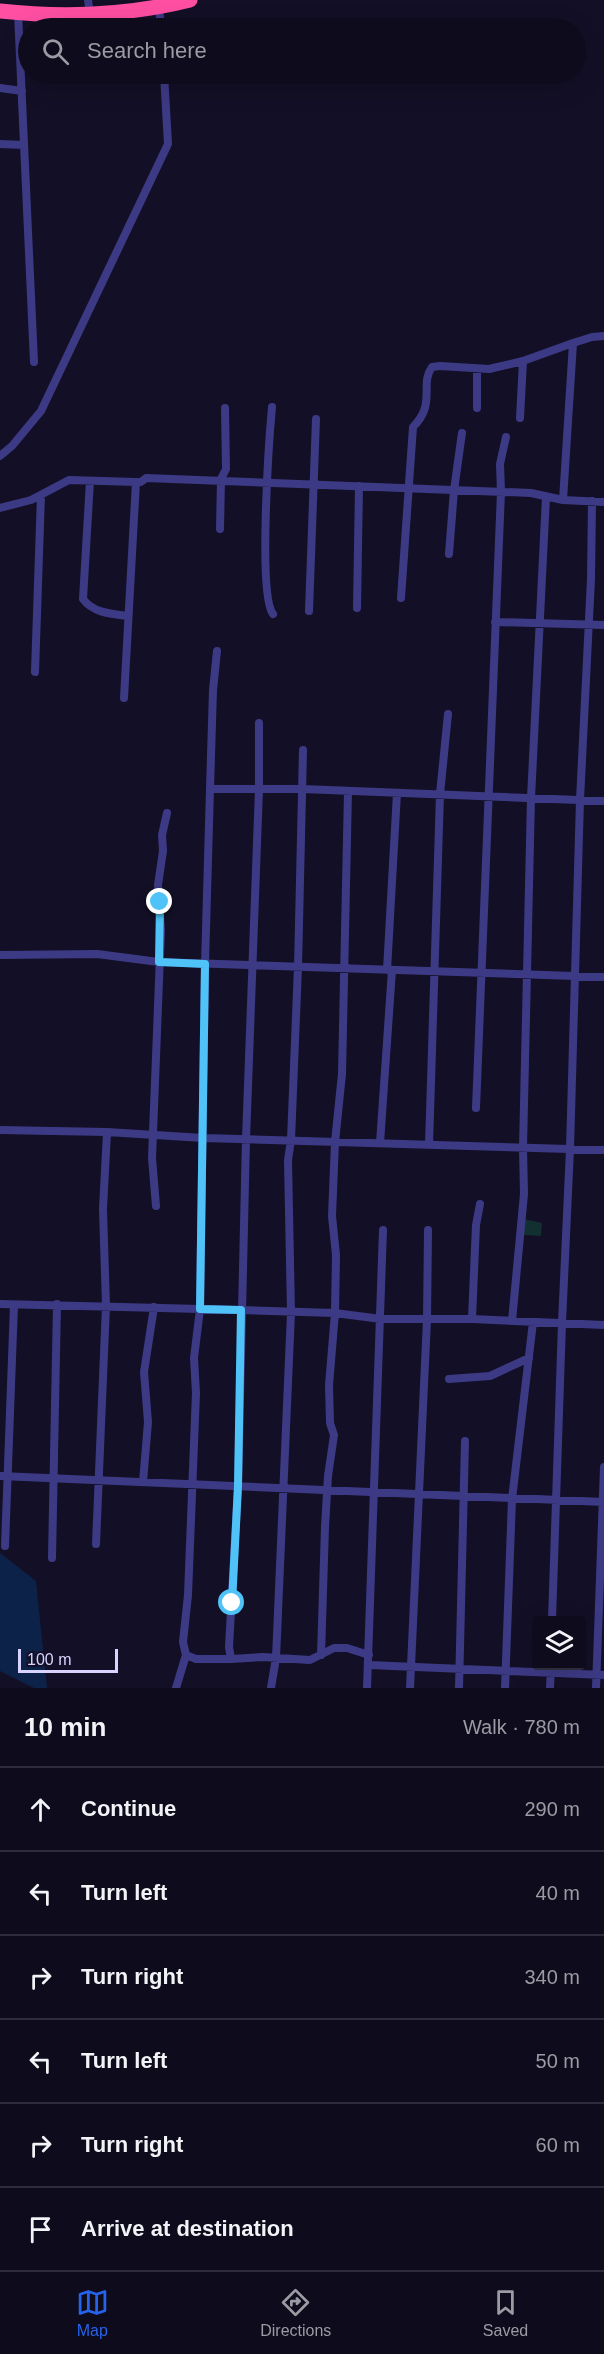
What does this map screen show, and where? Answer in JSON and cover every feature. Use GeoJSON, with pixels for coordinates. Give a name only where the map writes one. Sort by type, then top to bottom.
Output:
{"type":"FeatureCollection","features":[{"type":"Feature","properties":{"kind":"highway"},"geometry":{"type":"LineString","coordinates":[[0,12],[51,16],[89,7],[159,8],[190,0]]}},
{"type":"Feature","properties":{"kind":"street"},"geometry":{"type":"LineString","coordinates":[[159,8],[160,18]]}},
{"type":"Feature","properties":{"kind":"street"},"geometry":{"type":"LineString","coordinates":[[18,13],[18,18]]}},
{"type":"Feature","properties":{"kind":"street"},"geometry":{"type":"LineString","coordinates":[[22,84],[34,362]]}},
{"type":"Feature","properties":{"kind":"street"},"geometry":{"type":"LineString","coordinates":[[0,456],[12,446],[41,411],[168,144],[165,84]]}},
{"type":"Feature","properties":{"kind":"street"},"geometry":{"type":"LineString","coordinates":[[0,88],[22,91]]}},
{"type":"Feature","properties":{"kind":"street"},"geometry":{"type":"LineString","coordinates":[[0,144],[24,145]]}},
{"type":"Feature","properties":{"kind":"street"},"geometry":{"type":"LineString","coordinates":[[401,598],[413,427],[426,410],[428,373],[432,367],[489,369],[523,361],[592,336],[604,336]]}},
{"type":"Feature","properties":{"kind":"street"},"geometry":{"type":"LineString","coordinates":[[564,500],[573,343]]}},
{"type":"Feature","properties":{"kind":"street"},"geometry":{"type":"LineString","coordinates":[[520,418],[523,361]]}},
{"type":"Feature","properties":{"kind":"street"},"geometry":{"type":"LineString","coordinates":[[477,370],[477,408]]}},
{"type":"Feature","properties":{"kind":"street"},"geometry":{"type":"LineString","coordinates":[[220,529],[221,479],[226,469],[225,408]]}},
{"type":"Feature","properties":{"kind":"street"},"geometry":{"type":"LineString","coordinates":[[272,408],[267,483],[266,566],[268,608],[273,614]]}},
{"type":"Feature","properties":{"kind":"street"},"geometry":{"type":"LineString","coordinates":[[309,611],[316,419]]}},
{"type":"Feature","properties":{"kind":"street"},"geometry":{"type":"LineString","coordinates":[[449,554],[454,490],[462,433]]}},
{"type":"Feature","properties":{"kind":"street"},"geometry":{"type":"LineString","coordinates":[[476,1108],[501,492],[500,464],[506,437]]}},
{"type":"Feature","properties":{"kind":"street"},"geometry":{"type":"LineString","coordinates":[[0,508],[32,500],[69,480],[141,482],[146,478],[221,479],[267,483],[501,492],[564,500],[604,502]]}},
{"type":"Feature","properties":{"kind":"street"},"geometry":{"type":"LineString","coordinates":[[90,481],[83,599],[94,609],[128,616]]}},
{"type":"Feature","properties":{"kind":"street"},"geometry":{"type":"LineString","coordinates":[[123,698],[136,482]]}},
{"type":"Feature","properties":{"kind":"street"},"geometry":{"type":"LineString","coordinates":[[357,608],[359,486]]}},
{"type":"Feature","properties":{"kind":"street"},"geometry":{"type":"LineString","coordinates":[[35,672],[41,495]]}},
{"type":"Feature","properties":{"kind":"street"},"geometry":{"type":"LineString","coordinates":[[512,1321],[524,1194],[523,1148],[531,798],[546,496]]}},
{"type":"Feature","properties":{"kind":"street"},"geometry":{"type":"LineString","coordinates":[[552,1616],[592,501]]}},
{"type":"Feature","properties":{"kind":"street"},"geometry":{"type":"LineString","coordinates":[[495,622],[604,625]]}},
{"type":"Feature","properties":{"kind":"street"},"geometry":{"type":"LineString","coordinates":[[176,1688],[186,1655],[183,1642],[188,1595],[196,1393],[194,1358],[200,1309],[205,964],[213,690],[217,651]]}},
{"type":"Feature","properties":{"kind":"street"},"geometry":{"type":"LineString","coordinates":[[429,1145],[440,794],[448,714]]}},
{"type":"Feature","properties":{"kind":"street"},"geometry":{"type":"LineString","coordinates":[[231,1659],[229,1647],[238,1486],[241,1310],[254,965],[259,723]]}},
{"type":"Feature","properties":{"kind":"street"},"geometry":{"type":"LineString","coordinates":[[271,1688],[276,1658],[291,1312],[288,1160],[291,1140],[298,967],[303,750]]}},
{"type":"Feature","properties":{"kind":"street"},"geometry":{"type":"LineString","coordinates":[[210,789],[303,789],[604,801]]}},
{"type":"Feature","properties":{"kind":"street"},"geometry":{"type":"LineString","coordinates":[[321,1655],[327,1490],[334,1435],[330,1423],[329,1385],[335,1313],[336,1255],[333,1216],[335,1142],[342,1074],[348,791]]}},
{"type":"Feature","properties":{"kind":"street"},"geometry":{"type":"LineString","coordinates":[[380,1143],[397,793]]}},
{"type":"Feature","properties":{"kind":"street"},"geometry":{"type":"LineString","coordinates":[[156,1206],[152,1158],[160,921],[158,885],[166,813]]}},
{"type":"Feature","properties":{"kind":"street"},"geometry":{"type":"LineString","coordinates":[[0,955],[97,954],[159,962],[604,977]]}},
{"type":"Feature","properties":{"kind":"street"},"geometry":{"type":"LineString","coordinates":[[0,1130],[604,1150]]}},
{"type":"Feature","properties":{"kind":"street"},"geometry":{"type":"LineString","coordinates":[[96,1544],[106,1306],[103,1209],[107,1132]]}},
{"type":"Feature","properties":{"kind":"street"},"geometry":{"type":"LineString","coordinates":[[472,1319],[476,1225],[480,1204]]}},
{"type":"Feature","properties":{"kind":"street"},"geometry":{"type":"LineString","coordinates":[[367,1688],[383,1230]]}},
{"type":"Feature","properties":{"kind":"street"},"geometry":{"type":"LineString","coordinates":[[410,1688],[417,1494],[427,1320],[428,1230]]}},
{"type":"Feature","properties":{"kind":"street"},"geometry":{"type":"LineString","coordinates":[[0,1304],[335,1313],[381,1319],[472,1319],[604,1325]]}},
{"type":"Feature","properties":{"kind":"street"},"geometry":{"type":"LineString","coordinates":[[52,1558],[57,1304]]}},
{"type":"Feature","properties":{"kind":"street"},"geometry":{"type":"LineString","coordinates":[[5,1546],[4,1476],[14,1305]]}},
{"type":"Feature","properties":{"kind":"street"},"geometry":{"type":"LineString","coordinates":[[143,1482],[148,1422],[144,1372],[154,1307]]}},
{"type":"Feature","properties":{"kind":"street"},"geometry":{"type":"LineString","coordinates":[[506,1688],[512,1499],[533,1322]]}},
{"type":"Feature","properties":{"kind":"street"},"geometry":{"type":"LineString","coordinates":[[450,1379],[490,1376],[529,1358]]}},
{"type":"Feature","properties":{"kind":"street"},"geometry":{"type":"LineString","coordinates":[[459,1688],[465,1441]]}},
{"type":"Feature","properties":{"kind":"street"},"geometry":{"type":"LineString","coordinates":[[596,1688],[600,1675],[604,1467]]}},
{"type":"Feature","properties":{"kind":"street"},"geometry":{"type":"LineString","coordinates":[[4,1476],[603,1502]]}},
{"type":"Feature","properties":{"kind":"street"},"geometry":{"type":"LineString","coordinates":[[186,1655],[196,1659],[243,1657],[310,1659],[334,1648],[347,1648],[369,1655]]}},
{"type":"Feature","properties":{"kind":"street"},"geometry":{"type":"LineString","coordinates":[[369,1665],[461,1670],[532,1670]]}},
{"type":"Feature","properties":{"kind":"street"},"geometry":{"type":"LineString","coordinates":[[550,1670],[550,1688]]}},
{"type":"Feature","properties":{"kind":"street"},"geometry":{"type":"LineString","coordinates":[[558,1670],[600,1675]]}},
{"type":"Feature","properties":{"kind":"green space"},"geometry":{"type":"Polygon","coordinates":[[[524,1219],[542,1223],[541,1236],[524,1235],[524,1219]]]}},
{"type":"Feature","properties":{"kind":"water"},"geometry":{"type":"Polygon","coordinates":[[[0,1553],[36,1581],[47,1688],[34,1688],[0,1671],[0,1553]]]}},
{"type":"Feature","properties":{"kind":"route"},"geometry":{"type":"LineString","coordinates":[[160,902],[159,962],[205,964],[200,1309],[241,1310],[238,1486],[232,1603]]}}]}
